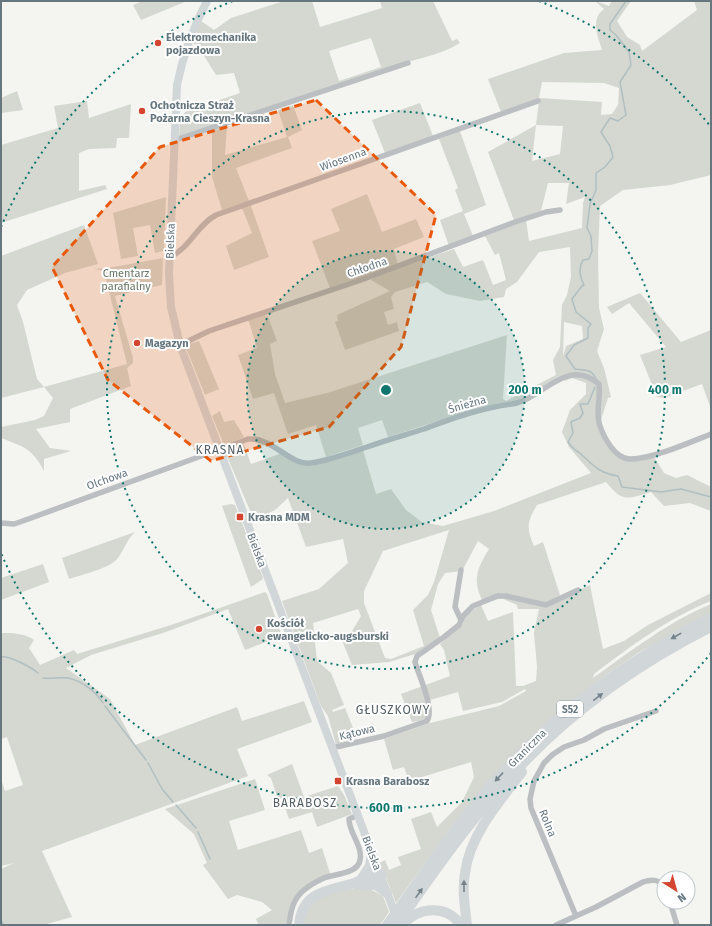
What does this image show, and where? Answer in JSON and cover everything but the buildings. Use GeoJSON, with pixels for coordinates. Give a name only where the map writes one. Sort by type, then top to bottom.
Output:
{"type":"FeatureCollection","features":[{"type":"Feature","properties":{"kind":"highway","name":"Graniczna"},"geometry":{"type":"LineString","coordinates":[[387,925],[470,810],[492,784],[532,743],[569,709],[615,674],[658,647],[711,618]]}},
{"type":"Feature","properties":{"kind":"highway","name":"Graniczna"},"geometry":{"type":"LineString","coordinates":[[399,925],[448,853],[484,807],[509,777],[546,740],[586,706],[626,677],[663,653],[711,627]]}},
{"type":"Feature","properties":{"kind":"highway"},"geometry":{"type":"LineString","coordinates":[[467,925],[464,882],[470,852],[487,820],[546,740]]}},
{"type":"Feature","properties":{"kind":"highway"},"geometry":{"type":"LineString","coordinates":[[360,882],[370,866],[372,854]]}},
{"type":"Feature","properties":{"kind":"highway"},"geometry":{"type":"LineString","coordinates":[[299,925],[302,910],[315,895],[326,890],[360,882],[376,875],[381,876]]}},
{"type":"Feature","properties":{"kind":"highway"},"geometry":{"type":"LineString","coordinates":[[360,882],[376,885],[387,893]]}},
{"type":"Feature","properties":{"kind":"highway"},"geometry":{"type":"LineString","coordinates":[[399,925],[416,913],[429,910],[448,914],[461,925]]}},
{"type":"Feature","properties":{"kind":"street","name":"Bielska"},"geometry":{"type":"LineString","coordinates":[[206,1],[193,29],[181,65],[177,85],[170,257],[171,307],[180,345],[399,925]]}},
{"type":"Feature","properties":{"kind":"street"},"geometry":{"type":"LineString","coordinates":[[174,140],[408,63]]}},
{"type":"Feature","properties":{"kind":"street","name":"Wiosenna"},"geometry":{"type":"LineString","coordinates":[[170,257],[185,248],[203,224],[216,215],[538,101]]}},
{"type":"Feature","properties":{"kind":"street","name":"Chłodna"},"geometry":{"type":"LineString","coordinates":[[180,345],[209,331],[361,280],[515,222],[546,212],[560,210]]}},
{"type":"Feature","properties":{"kind":"street","name":"Śnieżna"},"geometry":{"type":"LineString","coordinates":[[220,449],[248,439],[256,438],[274,445],[290,457],[310,463],[342,455],[479,410],[517,403],[572,374],[588,376],[599,384],[600,425],[608,444],[622,457],[629,459],[652,455],[711,434]]}},
{"type":"Feature","properties":{"kind":"street","name":"Olchowa"},"geometry":{"type":"LineString","coordinates":[[1,524],[14,524],[20,522],[220,449]]}},
{"type":"Feature","properties":{"kind":"street"},"geometry":{"type":"LineString","coordinates":[[461,570],[455,607],[461,620]]}},
{"type":"Feature","properties":{"kind":"street","name":"Kątowa"},"geometry":{"type":"LineString","coordinates":[[332,748],[384,736],[427,722],[429,710],[416,662],[417,656],[444,638],[459,625],[466,611],[473,606],[497,596],[506,596],[546,605],[578,590]]}},
{"type":"Feature","properties":{"kind":"street","name":"Rolna"},"geometry":{"type":"LineString","coordinates":[[576,916],[531,808],[530,799],[534,781],[544,763],[564,747],[584,740],[604,729],[656,711]]}},
{"type":"Feature","properties":{"kind":"street"},"geometry":{"type":"LineString","coordinates":[[290,925],[295,901],[306,888],[324,878],[352,870],[359,866],[361,859],[360,850],[349,824],[349,819],[358,815]]}},
{"type":"Feature","properties":{"kind":"street"},"geometry":{"type":"LineString","coordinates":[[556,925],[643,882],[651,879],[656,880]]}},
{"type":"Feature","properties":{"kind":"street"},"geometry":{"type":"LineString","coordinates":[[672,910],[677,925]]}},
{"type":"Feature","properties":{"kind":"highlighted area"},"geometry":{"type":"Polygon","coordinates":[[[316,100],[436,215],[401,347],[329,427],[211,461],[108,380],[52,267],[160,147],[316,100]]]}},
{"type":"Feature","properties":{"kind":"green space"},"geometry":{"type":"Polygon","coordinates":[[[143,1],[187,1],[141,20],[133,5],[143,1]]]}},
{"type":"Feature","properties":{"kind":"green space"},"geometry":{"type":"Polygon","coordinates":[[[284,1],[312,1],[320,27],[382,8],[380,1],[433,1],[452,41],[457,39],[460,43],[436,54],[394,66],[179,137],[180,122],[185,112],[240,93],[234,73],[216,75],[201,51],[193,43],[201,21],[214,30],[231,18],[284,1]],[[371,38],[329,51],[339,81],[381,67],[371,38]]]}},
{"type":"Feature","properties":{"kind":"green space"},"geometry":{"type":"Polygon","coordinates":[[[595,1],[609,6],[612,1],[631,1],[617,21],[627,37],[640,45],[642,51],[697,10],[694,1],[711,1],[711,175],[670,185],[623,190],[600,206],[598,254],[599,308],[604,329],[597,351],[604,368],[611,397],[608,398],[598,429],[605,443],[625,461],[654,457],[664,473],[676,478],[687,475],[711,487],[711,511],[690,503],[664,506],[651,492],[626,498],[612,489],[606,482],[537,505],[531,516],[529,529],[534,546],[543,542],[560,595],[543,607],[590,585],[603,649],[624,641],[648,625],[711,593],[711,601],[695,608],[650,633],[594,674],[593,678],[680,619],[711,604],[711,613],[638,653],[603,677],[563,709],[452,826],[396,903],[380,863],[385,860],[389,870],[401,865],[398,857],[421,849],[411,819],[431,812],[437,827],[462,802],[474,777],[471,762],[409,781],[404,767],[393,770],[384,739],[430,723],[499,706],[526,691],[525,689],[502,702],[463,711],[458,692],[430,700],[430,719],[412,722],[401,694],[450,676],[444,650],[440,644],[463,624],[465,615],[481,605],[488,621],[513,612],[516,686],[523,686],[536,681],[537,667],[534,633],[539,609],[518,609],[517,605],[501,598],[484,604],[478,589],[477,576],[481,563],[489,549],[478,541],[462,571],[445,573],[438,584],[431,610],[440,638],[415,654],[389,662],[352,665],[341,638],[352,631],[361,616],[358,609],[313,623],[317,661],[331,673],[344,705],[332,710],[333,712],[345,708],[357,738],[336,745],[328,716],[321,706],[282,601],[319,589],[348,563],[343,539],[306,547],[288,498],[275,510],[254,520],[224,449],[243,442],[251,464],[282,453],[295,461],[311,466],[363,450],[376,494],[391,489],[406,510],[422,522],[443,526],[494,511],[591,473],[569,447],[562,432],[570,410],[586,394],[586,383],[572,378],[565,381],[565,375],[514,402],[482,407],[388,437],[382,420],[358,428],[363,445],[326,457],[316,425],[288,434],[274,393],[253,399],[238,355],[257,348],[248,319],[267,314],[277,341],[270,344],[275,374],[285,403],[327,393],[507,335],[503,399],[506,401],[556,375],[553,360],[560,347],[562,305],[567,295],[571,277],[570,247],[539,252],[517,282],[506,289],[504,297],[480,301],[446,294],[427,282],[395,292],[391,297],[394,309],[384,312],[388,325],[397,322],[399,331],[345,350],[335,322],[338,321],[337,315],[390,291],[371,280],[378,275],[454,249],[463,267],[483,260],[493,285],[506,280],[499,253],[495,255],[485,236],[526,220],[529,241],[582,228],[583,203],[585,197],[566,204],[569,183],[548,183],[541,211],[514,220],[488,152],[536,125],[539,101],[501,112],[488,79],[564,53],[602,50],[597,34],[596,23],[597,18],[604,9],[595,1]],[[542,82],[539,98],[602,102],[601,115],[612,114],[618,105],[619,88],[604,83],[542,82]],[[536,125],[532,161],[560,154],[563,126],[536,125]],[[564,322],[563,356],[566,346],[583,339],[582,326],[564,322]],[[449,530],[383,551],[364,591],[364,603],[385,658],[391,659],[424,646],[413,610],[428,595],[434,582],[449,530]]]}},
{"type":"Feature","properties":{"kind":"green space"},"geometry":{"type":"Polygon","coordinates":[[[17,91],[23,110],[1,113],[1,98],[17,91]]]}},
{"type":"Feature","properties":{"kind":"green space"},"geometry":{"type":"Polygon","coordinates":[[[87,101],[89,118],[131,104],[129,138],[117,138],[116,148],[89,149],[79,153],[79,191],[105,185],[107,189],[1,223],[1,145],[58,128],[54,106],[87,101]]]}},
{"type":"Feature","properties":{"kind":"green space"},"geometry":{"type":"Polygon","coordinates":[[[420,103],[433,136],[385,153],[372,120],[420,103]]]}},
{"type":"Feature","properties":{"kind":"green space"},"geometry":{"type":"Polygon","coordinates":[[[293,105],[302,130],[288,137],[292,148],[236,168],[249,201],[222,210],[212,177],[212,130],[227,126],[225,155],[287,137],[278,110],[293,105]]]}},
{"type":"Feature","properties":{"kind":"green space"},"geometry":{"type":"Polygon","coordinates":[[[460,131],[486,205],[464,214],[473,236],[449,246],[440,220],[463,211],[455,190],[458,188],[439,139],[460,131]]]}},
{"type":"Feature","properties":{"kind":"green space"},"geometry":{"type":"Polygon","coordinates":[[[367,194],[382,232],[416,219],[424,237],[394,249],[398,265],[330,288],[312,241],[340,231],[331,209],[367,194]]]}},
{"type":"Feature","properties":{"kind":"green space"},"geometry":{"type":"Polygon","coordinates":[[[166,197],[164,251],[155,253],[150,225],[133,228],[138,256],[121,259],[113,213],[166,197]]]}},
{"type":"Feature","properties":{"kind":"green space"},"geometry":{"type":"Polygon","coordinates":[[[251,206],[269,257],[234,270],[226,246],[252,233],[242,208],[251,206]]]}},
{"type":"Feature","properties":{"kind":"green space"},"geometry":{"type":"Polygon","coordinates":[[[84,225],[98,264],[65,273],[27,290],[17,305],[23,322],[37,379],[44,387],[1,398],[1,256],[84,225]]]}},
{"type":"Feature","properties":{"kind":"green space","name":"Cmentarz parafialny"},"geometry":{"type":"Polygon","coordinates":[[[163,258],[162,285],[115,296],[133,358],[133,363],[127,368],[131,386],[70,409],[70,422],[36,429],[50,448],[71,451],[44,459],[44,471],[40,463],[27,449],[1,438],[1,427],[35,420],[44,416],[53,398],[44,387],[127,364],[104,271],[94,269],[108,268],[163,258]]]}},
{"type":"Feature","properties":{"kind":"green space"},"geometry":{"type":"Polygon","coordinates":[[[640,293],[681,342],[711,330],[711,409],[702,384],[664,398],[657,397],[640,355],[666,347],[629,303],[612,314],[607,307],[640,293]]]}},
{"type":"Feature","properties":{"kind":"green space"},"geometry":{"type":"Polygon","coordinates":[[[199,341],[219,389],[205,395],[185,345],[199,341]]]}},
{"type":"Feature","properties":{"kind":"green space"},"geometry":{"type":"Polygon","coordinates":[[[220,411],[224,422],[234,420],[244,437],[224,445],[212,416],[220,411]]]}},
{"type":"Feature","properties":{"kind":"green space"},"geometry":{"type":"Polygon","coordinates":[[[231,504],[235,505],[263,579],[251,587],[222,506],[231,504]]]}},
{"type":"Feature","properties":{"kind":"green space"},"geometry":{"type":"Polygon","coordinates":[[[135,532],[114,562],[95,571],[69,579],[62,558],[135,532]]]}},
{"type":"Feature","properties":{"kind":"green space"},"geometry":{"type":"Polygon","coordinates":[[[43,564],[49,582],[1,600],[1,578],[43,564]]]}},
{"type":"Feature","properties":{"kind":"green space"},"geometry":{"type":"Polygon","coordinates":[[[265,592],[282,636],[245,650],[228,609],[163,633],[91,655],[66,668],[110,699],[135,745],[237,707],[242,721],[304,701],[312,722],[237,749],[248,776],[42,851],[72,917],[43,925],[1,925],[1,869],[14,863],[1,866],[1,779],[5,791],[23,785],[7,737],[1,739],[1,633],[14,633],[34,640],[29,648],[40,665],[74,650],[77,654],[171,625],[265,592]]]}},
{"type":"Feature","properties":{"kind":"green space"},"geometry":{"type":"Polygon","coordinates":[[[292,764],[304,797],[338,786],[344,795],[352,814],[317,827],[312,812],[289,819],[284,804],[280,806],[271,778],[267,775],[292,764]]]}},
{"type":"Feature","properties":{"kind":"green space"},"geometry":{"type":"Polygon","coordinates":[[[255,779],[265,810],[229,821],[238,850],[301,830],[309,853],[322,848],[330,873],[304,887],[299,892],[292,904],[286,925],[259,925],[256,919],[272,910],[262,902],[237,895],[228,899],[203,865],[207,863],[194,834],[165,809],[255,779]]]}},
{"type":"Feature","properties":{"kind":"green space"},"geometry":{"type":"Polygon","coordinates":[[[368,888],[383,896],[389,912],[380,925],[303,925],[307,909],[311,903],[318,898],[326,894],[343,890],[368,888]]]}},
{"type":"Feature","properties":{"kind":"waterway"},"geometry":{"type":"LineString","coordinates":[[596,379],[590,372],[575,369],[566,356],[574,345],[588,338],[588,328],[591,324],[576,312],[572,299],[584,285],[580,266],[583,260],[589,259],[592,251],[591,236],[587,228],[590,204],[596,190],[596,173],[605,167],[613,157],[610,146],[601,132],[610,118],[618,121],[626,115],[620,82],[631,65],[629,52],[616,35],[610,30],[610,24],[626,1]]}},
{"type":"Feature","properties":{"kind":"waterway"},"geometry":{"type":"LineString","coordinates":[[595,387],[588,404],[580,404],[583,413],[580,418],[571,422],[573,433],[568,442],[573,448],[601,471],[618,476],[622,487],[661,492],[681,489],[711,497]]}},
{"type":"Feature","properties":{"kind":"waterway"},"geometry":{"type":"LineString","coordinates":[[1,657],[20,662],[38,673]]}},
{"type":"Feature","properties":{"kind":"waterway"},"geometry":{"type":"LineString","coordinates":[[43,678],[68,678],[78,681],[96,694],[103,703]]}},
{"type":"Feature","properties":{"kind":"waterway"},"geometry":{"type":"LineString","coordinates":[[105,706],[146,760]]}},
{"type":"Feature","properties":{"kind":"waterway"},"geometry":{"type":"LineString","coordinates":[[148,763],[162,789],[173,802]]}},
{"type":"Feature","properties":{"kind":"waterway"},"geometry":{"type":"LineString","coordinates":[[176,805],[196,828]]}},
{"type":"Feature","properties":{"kind":"waterway"},"geometry":{"type":"LineString","coordinates":[[198,832],[210,859]]}},
{"type":"Feature","properties":{"kind":"waterway"},"geometry":{"type":"LineString","coordinates":[[1,920],[4,925]]}},
{"type":"Feature","properties":{"kind":"place","name":"Elektromechanika pojazdowa"},"geometry":{"type":"Point","coordinates":[158,43]}},
{"type":"Feature","properties":{"kind":"place","name":"Ochotnicza Straż Pożarna Cieszyn-Krasna"},"geometry":{"type":"Point","coordinates":[142,111]}},
{"type":"Feature","properties":{"kind":"place","name":"Magazyn"},"geometry":{"type":"Point","coordinates":[137,343]}},
{"type":"Feature","properties":{"kind":"place","name":"Krasna MDM"},"geometry":{"type":"Point","coordinates":[240,517]}},
{"type":"Feature","properties":{"kind":"place","name":"Kościół ewangelicko-augsburski"},"geometry":{"type":"Point","coordinates":[259,629]}},
{"type":"Feature","properties":{"kind":"place","name":"Krasna Barabosz"},"geometry":{"type":"Point","coordinates":[338,781]}},
{"type":"Feature","properties":{"kind":"district","name":"KRASNA"},"geometry":{"type":"Point","coordinates":[220,450]}},
{"type":"Feature","properties":{"kind":"district","name":"GŁUSZKOWY"},"geometry":{"type":"Point","coordinates":[393,710]}},
{"type":"Feature","properties":{"kind":"district","name":"BARABOSZ"},"geometry":{"type":"Point","coordinates":[305,803]}}]}
